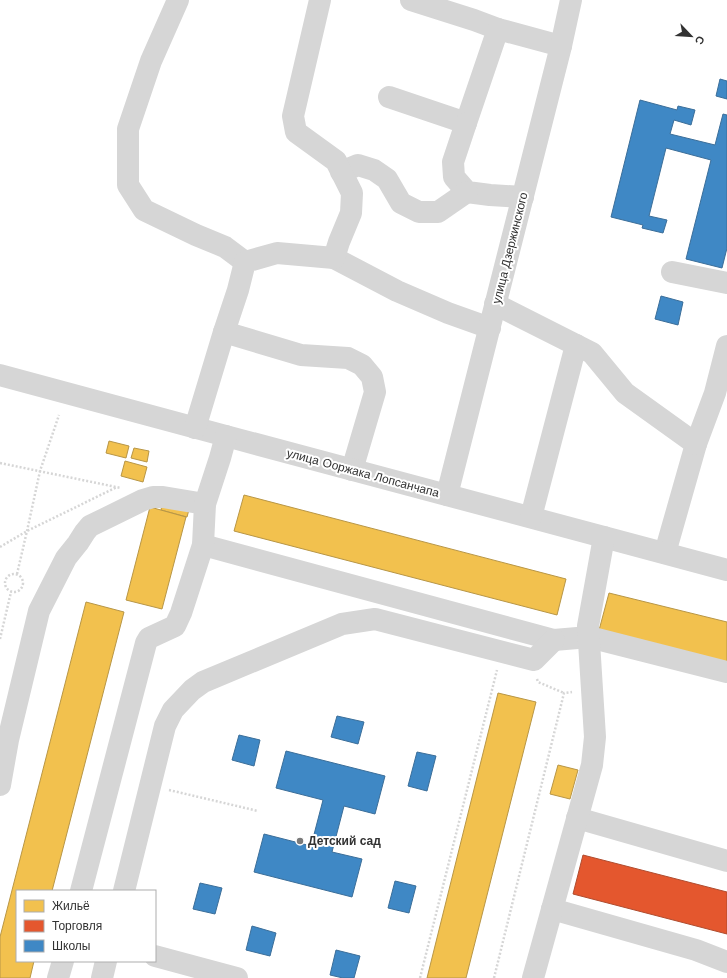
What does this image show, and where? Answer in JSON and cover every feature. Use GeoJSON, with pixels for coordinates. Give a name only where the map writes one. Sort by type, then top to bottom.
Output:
{"type":"FeatureCollection","features":[{"type":"Feature","properties":{"kind":"street"},"geometry":{"type":"LineString","coordinates":[[178,0],[151,61],[128,130],[128,185],[144,210],[225,247],[245,262]]}},
{"type":"Feature","properties":{"kind":"street"},"geometry":{"type":"LineString","coordinates":[[320,0],[293,116],[296,132],[336,161],[352,193],[351,213],[334,258]]}},
{"type":"Feature","properties":{"kind":"street"},"geometry":{"type":"LineString","coordinates":[[410,0],[498,29],[561,46]]}},
{"type":"Feature","properties":{"kind":"street","name":"улица Дзержинского"},"geometry":{"type":"LineString","coordinates":[[447,495],[561,46],[571,0]]}},
{"type":"Feature","properties":{"kind":"street"},"geometry":{"type":"LineString","coordinates":[[498,29],[453,162],[454,177],[467,192],[523,197]]}},
{"type":"Feature","properties":{"kind":"street"},"geometry":{"type":"LineString","coordinates":[[389,97],[466,123]]}},
{"type":"Feature","properties":{"kind":"street"},"geometry":{"type":"LineString","coordinates":[[341,172],[358,165],[374,170],[387,179],[401,203],[419,212],[438,212],[467,192]]}},
{"type":"Feature","properties":{"kind":"street"},"geometry":{"type":"LineString","coordinates":[[245,262],[277,253],[334,258],[397,291],[448,313],[490,328]]}},
{"type":"Feature","properties":{"kind":"street"},"geometry":{"type":"LineString","coordinates":[[195,428],[238,290],[245,262]]}},
{"type":"Feature","properties":{"kind":"street"},"geometry":{"type":"LineString","coordinates":[[672,272],[727,284]]}},
{"type":"Feature","properties":{"kind":"street"},"geometry":{"type":"LineString","coordinates":[[495,304],[592,353],[624,393],[696,444]]}},
{"type":"Feature","properties":{"kind":"street"},"geometry":{"type":"LineString","coordinates":[[224,332],[301,355],[348,358],[362,366],[372,377],[376,392],[352,470]]}},
{"type":"Feature","properties":{"kind":"street"},"geometry":{"type":"LineString","coordinates":[[531,517],[576,345]]}},
{"type":"Feature","properties":{"kind":"street"},"geometry":{"type":"LineString","coordinates":[[665,553],[696,444],[715,393],[727,346]]}},
{"type":"Feature","properties":{"kind":"street","name":"улица Ооржака Лопсанчапа"},"geometry":{"type":"LineString","coordinates":[[0,375],[727,570]]}},
{"type":"Feature","properties":{"kind":"street"},"geometry":{"type":"LineString","coordinates":[[81,890],[146,643],[149,638],[175,626],[182,613],[203,545],[205,504],[226,436]]}},
{"type":"Feature","properties":{"kind":"street"},"geometry":{"type":"LineString","coordinates":[[0,785],[8,740],[39,611],[66,558],[90,526],[142,500],[153,497],[163,497],[205,504]]}},
{"type":"Feature","properties":{"kind":"street"},"geometry":{"type":"LineString","coordinates":[[533,978],[592,765],[595,737],[588,626],[604,537]]}},
{"type":"Feature","properties":{"kind":"street"},"geometry":{"type":"LineString","coordinates":[[203,545],[554,640],[589,637],[727,672]]}},
{"type":"Feature","properties":{"kind":"street"},"geometry":{"type":"LineString","coordinates":[[124,890],[164,726],[173,710],[192,690],[203,682],[342,624],[375,619],[534,660],[554,640]]}},
{"type":"Feature","properties":{"kind":"street"},"geometry":{"type":"LineString","coordinates":[[577,818],[727,861]]}},
{"type":"Feature","properties":{"kind":"street"},"geometry":{"type":"LineString","coordinates":[[552,909],[696,950],[727,962]]}},
{"type":"Feature","properties":{"kind":"street"},"geometry":{"type":"LineString","coordinates":[[156,956],[237,978]]}},
{"type":"Feature","properties":{"kind":"street"},"geometry":{"type":"LineString","coordinates":[[58,978],[63,962]]}},
{"type":"Feature","properties":{"kind":"street"},"geometry":{"type":"LineString","coordinates":[[102,978],[106,962]]}},
{"type":"Feature","properties":{"kind":"path"},"geometry":{"type":"LineString","coordinates":[[17,574],[40,471],[59,415]]}},
{"type":"Feature","properties":{"kind":"path"},"geometry":{"type":"LineString","coordinates":[[0,463],[118,487],[27,531],[0,547]]}},
{"type":"Feature","properties":{"kind":"path"},"geometry":{"type":"LineString","coordinates":[[17,574],[22,578],[23,586],[18,592],[11,592],[6,588],[4,582],[10,575],[17,574]]}},
{"type":"Feature","properties":{"kind":"path"},"geometry":{"type":"LineString","coordinates":[[0,638],[11,592]]}},
{"type":"Feature","properties":{"kind":"path"},"geometry":{"type":"LineString","coordinates":[[420,978],[502,652]]}},
{"type":"Feature","properties":{"kind":"path"},"geometry":{"type":"LineString","coordinates":[[534,660],[534,671],[538,682],[564,694],[592,688]]}},
{"type":"Feature","properties":{"kind":"path"},"geometry":{"type":"LineString","coordinates":[[494,978],[564,694]]}},
{"type":"Feature","properties":{"kind":"path"},"geometry":{"type":"LineString","coordinates":[[151,782],[170,790],[258,811]]}},
{"type":"Feature","properties":{"kind":"building: Жильё"},"geometry":{"type":"Polygon","coordinates":[[[109,441],[129,446],[126,458],[106,453],[109,441]]]}},
{"type":"Feature","properties":{"kind":"building: Жильё"},"geometry":{"type":"Polygon","coordinates":[[[134,448],[149,451],[147,462],[131,458],[134,448]]]}},
{"type":"Feature","properties":{"kind":"building: Жильё"},"geometry":{"type":"Polygon","coordinates":[[[125,461],[147,467],[143,482],[121,476],[125,461]]]}},
{"type":"Feature","properties":{"kind":"building: Жильё"},"geometry":{"type":"Polygon","coordinates":[[[244,495],[566,579],[557,615],[234,531],[244,495]]]}},
{"type":"Feature","properties":{"kind":"building: Жильё"},"geometry":{"type":"Polygon","coordinates":[[[163,499],[190,506],[187,517],[161,510],[163,499]]]}},
{"type":"Feature","properties":{"kind":"building: Жильё"},"geometry":{"type":"Polygon","coordinates":[[[150,507],[186,517],[162,609],[126,600],[150,507]]]}},
{"type":"Feature","properties":{"kind":"building: Жильё"},"geometry":{"type":"Polygon","coordinates":[[[609,593],[727,622],[727,666],[598,634],[609,593]]]}},
{"type":"Feature","properties":{"kind":"building: Жильё"},"geometry":{"type":"Polygon","coordinates":[[[86,602],[124,612],[52,890],[16,890],[16,962],[34,962],[30,978],[0,978],[0,937],[86,602]]]}},
{"type":"Feature","properties":{"kind":"building: Жильё"},"geometry":{"type":"Polygon","coordinates":[[[498,693],[536,702],[466,978],[427,978],[498,693]]]}},
{"type":"Feature","properties":{"kind":"building: Жильё"},"geometry":{"type":"Polygon","coordinates":[[[558,765],[578,770],[570,799],[550,794],[558,765]]]}},
{"type":"Feature","properties":{"kind":"building: Торговля"},"geometry":{"type":"Polygon","coordinates":[[[583,855],[727,892],[727,934],[573,894],[583,855]]]}},
{"type":"Feature","properties":{"kind":"building: Школы"},"geometry":{"type":"Polygon","coordinates":[[[720,79],[727,81],[727,99],[716,96],[720,79]]]}},
{"type":"Feature","properties":{"kind":"building: Школы"},"geometry":{"type":"Polygon","coordinates":[[[640,100],[677,110],[678,106],[695,110],[691,125],[674,120],[670,134],[715,145],[723,114],[727,115],[727,248],[722,268],[686,259],[711,160],[666,148],[649,216],[667,220],[663,233],[642,228],[643,225],[611,217],[640,100]]]}},
{"type":"Feature","properties":{"kind":"building: Школы"},"geometry":{"type":"Polygon","coordinates":[[[661,296],[683,302],[678,325],[655,319],[661,296]]]}},
{"type":"Feature","properties":{"kind":"building: Школы"},"geometry":{"type":"Polygon","coordinates":[[[337,716],[364,722],[358,744],[331,737],[337,716]]]}},
{"type":"Feature","properties":{"kind":"building: Школы"},"geometry":{"type":"Polygon","coordinates":[[[239,735],[260,740],[254,766],[232,760],[239,735]]]}},
{"type":"Feature","properties":{"kind":"building: Школы"},"geometry":{"type":"Polygon","coordinates":[[[286,751],[385,776],[375,814],[344,806],[332,852],[362,859],[352,897],[254,872],[264,834],[311,846],[323,800],[276,788],[286,751]]]}},
{"type":"Feature","properties":{"kind":"building: Школы"},"geometry":{"type":"Polygon","coordinates":[[[417,752],[436,756],[427,791],[408,786],[417,752]]]}},
{"type":"Feature","properties":{"kind":"building: Школы"},"geometry":{"type":"Polygon","coordinates":[[[395,881],[416,886],[409,913],[388,908],[395,881]]]}},
{"type":"Feature","properties":{"kind":"building: Школы"},"geometry":{"type":"Polygon","coordinates":[[[200,883],[222,888],[215,914],[193,909],[200,883]]]}},
{"type":"Feature","properties":{"kind":"building: Школы"},"geometry":{"type":"Polygon","coordinates":[[[252,926],[276,933],[270,956],[246,950],[252,926]]]}},
{"type":"Feature","properties":{"kind":"building: Школы"},"geometry":{"type":"Polygon","coordinates":[[[336,950],[360,956],[354,978],[343,978],[330,975],[336,950]]]}},
{"type":"Feature","properties":{"kind":"place","name":"Детский сад"},"geometry":{"type":"Point","coordinates":[300,841]}}]}
